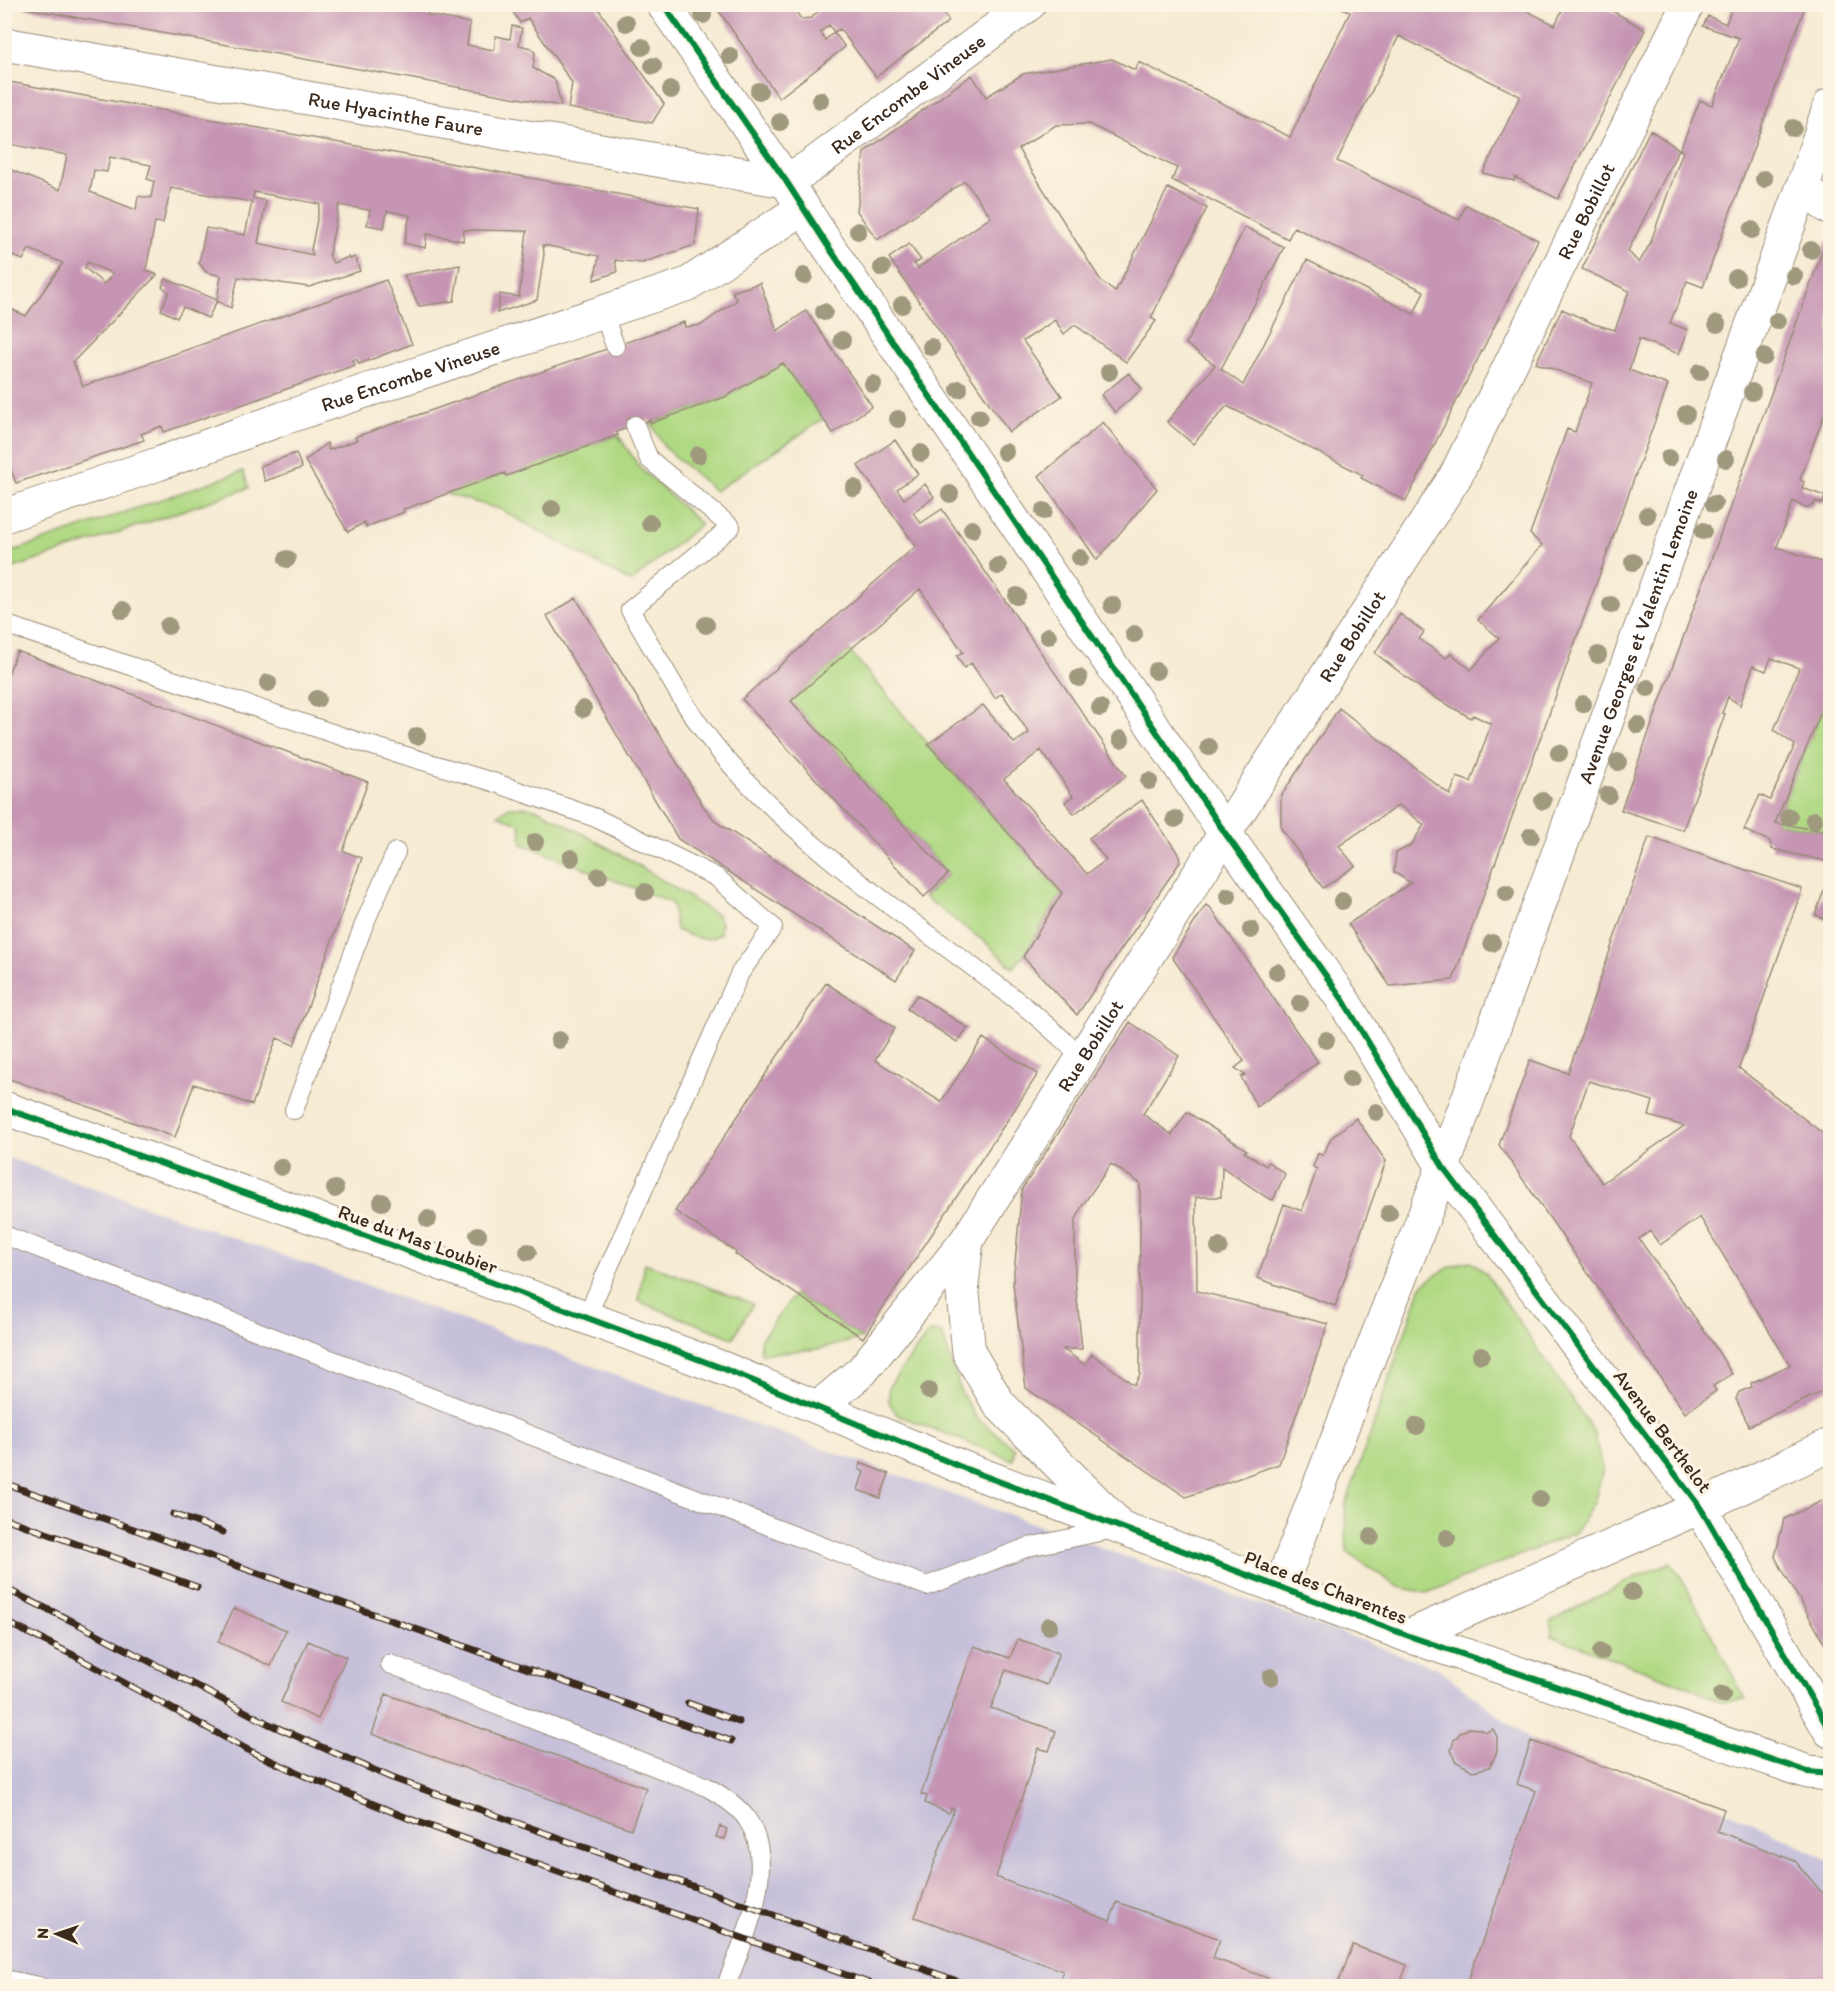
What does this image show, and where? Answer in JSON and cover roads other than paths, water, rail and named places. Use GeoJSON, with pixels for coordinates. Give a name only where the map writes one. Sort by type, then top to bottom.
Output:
{"type":"FeatureCollection","features":[{"type":"Feature","properties":{"kind":"street","name":"Avenue Berthelot"},"geometry":{"type":"LineString","coordinates":[[663,4],[794,194],[1225,833],[1343,1000],[1443,1167],[1700,1507],[1830,1731]]}},
{"type":"Feature","properties":{"kind":"street","name":"Rue Encombe Vineuse"},"geometry":{"type":"LineString","coordinates":[[4,516],[284,418],[688,284],[794,194],[811,166],[1029,4]]}},
{"type":"Feature","properties":{"kind":"street","name":"Rue Bobillot"},"geometry":{"type":"LineString","coordinates":[[819,1407],[862,1371],[967,1240],[1225,833],[1455,477],[1688,4]]}},
{"type":"Feature","properties":{"kind":"street","name":"Rue Hyacinthe Faure"},"geometry":{"type":"LineString","coordinates":[[4,44],[668,162],[794,194]]}},
{"type":"Feature","properties":{"kind":"street","name":"Avenue Georges et Valentin Lemoine"},"geometry":{"type":"LineString","coordinates":[[1443,1167],[1802,189],[1830,105]]}},
{"type":"Feature","properties":{"kind":"street"},"geometry":{"type":"LineString","coordinates":[[1802,189],[1830,208]]}},
{"type":"Feature","properties":{"kind":"street","name":"Rue du Mas Loubier"},"geometry":{"type":"LineString","coordinates":[[4,1108],[391,1245],[819,1407]]}},
{"type":"Feature","properties":{"kind":"street","name":"Place des Charentes"},"geometry":{"type":"LineString","coordinates":[[1280,1587],[1443,1167]]}},
{"type":"Feature","properties":{"kind":"street","name":"Rue Bobillot"},"geometry":{"type":"LineString","coordinates":[[967,1240],[962,1284],[969,1353],[999,1404],[1122,1528]]}},
{"type":"Feature","properties":{"kind":"street","name":"Place des Charentes"},"geometry":{"type":"LineString","coordinates":[[819,1407],[966,1469],[1409,1636],[1808,1772],[1830,1774]]}},
{"type":"Feature","properties":{"kind":"street","name":"Place des Charentes"},"geometry":{"type":"LineString","coordinates":[[1409,1636],[1700,1507],[1830,1444]]}},
{"type":"Feature","properties":{"kind":"lane"},"geometry":{"type":"LineString","coordinates":[[603,312],[615,346]]}},
{"type":"Feature","properties":{"kind":"lane"},"geometry":{"type":"LineString","coordinates":[[635,425],[650,459],[731,527],[630,610],[690,710],[720,752],[794,829],[1025,1007],[1082,1057]]}},
{"type":"Feature","properties":{"kind":"lane"},"geometry":{"type":"LineString","coordinates":[[4,624],[356,741],[492,782],[596,818],[716,877],[773,927],[740,973],[586,1318]]}},
{"type":"Feature","properties":{"kind":"lane"},"geometry":{"type":"LineString","coordinates":[[294,1110],[368,914],[396,852]]}},
{"type":"Feature","properties":{"kind":"lane"},"geometry":{"type":"LineString","coordinates":[[4,1235],[927,1586],[1028,1547],[1122,1528]]}},
{"type":"Feature","properties":{"kind":"lane"},"geometry":{"type":"LineString","coordinates":[[390,1664],[707,1787],[726,1799],[746,1818],[758,1844],[760,1873],[754,1908],[726,1986]]}},
{"type":"Feature","properties":{"kind":"lane"},"geometry":{"type":"LineString","coordinates":[[4,1978],[39,1986]]}},
{"type":"Feature","properties":{"kind":"railway"},"geometry":{"type":"LineString","coordinates":[[4,1483],[731,1741]]}},
{"type":"Feature","properties":{"kind":"railway"},"geometry":{"type":"LineString","coordinates":[[173,1514],[223,1532]]}},
{"type":"Feature","properties":{"kind":"railway"},"geometry":{"type":"LineString","coordinates":[[4,1518],[197,1587]]}},
{"type":"Feature","properties":{"kind":"railway"},"geometry":{"type":"LineString","coordinates":[[4,1588],[269,1724],[392,1778],[971,1986]]}},
{"type":"Feature","properties":{"kind":"railway"},"geometry":{"type":"LineString","coordinates":[[4,1621],[73,1655],[250,1751],[305,1776],[410,1819],[877,1986]]}},
{"type":"Feature","properties":{"kind":"railway"},"geometry":{"type":"LineString","coordinates":[[688,1703],[739,1722]]}}]}
